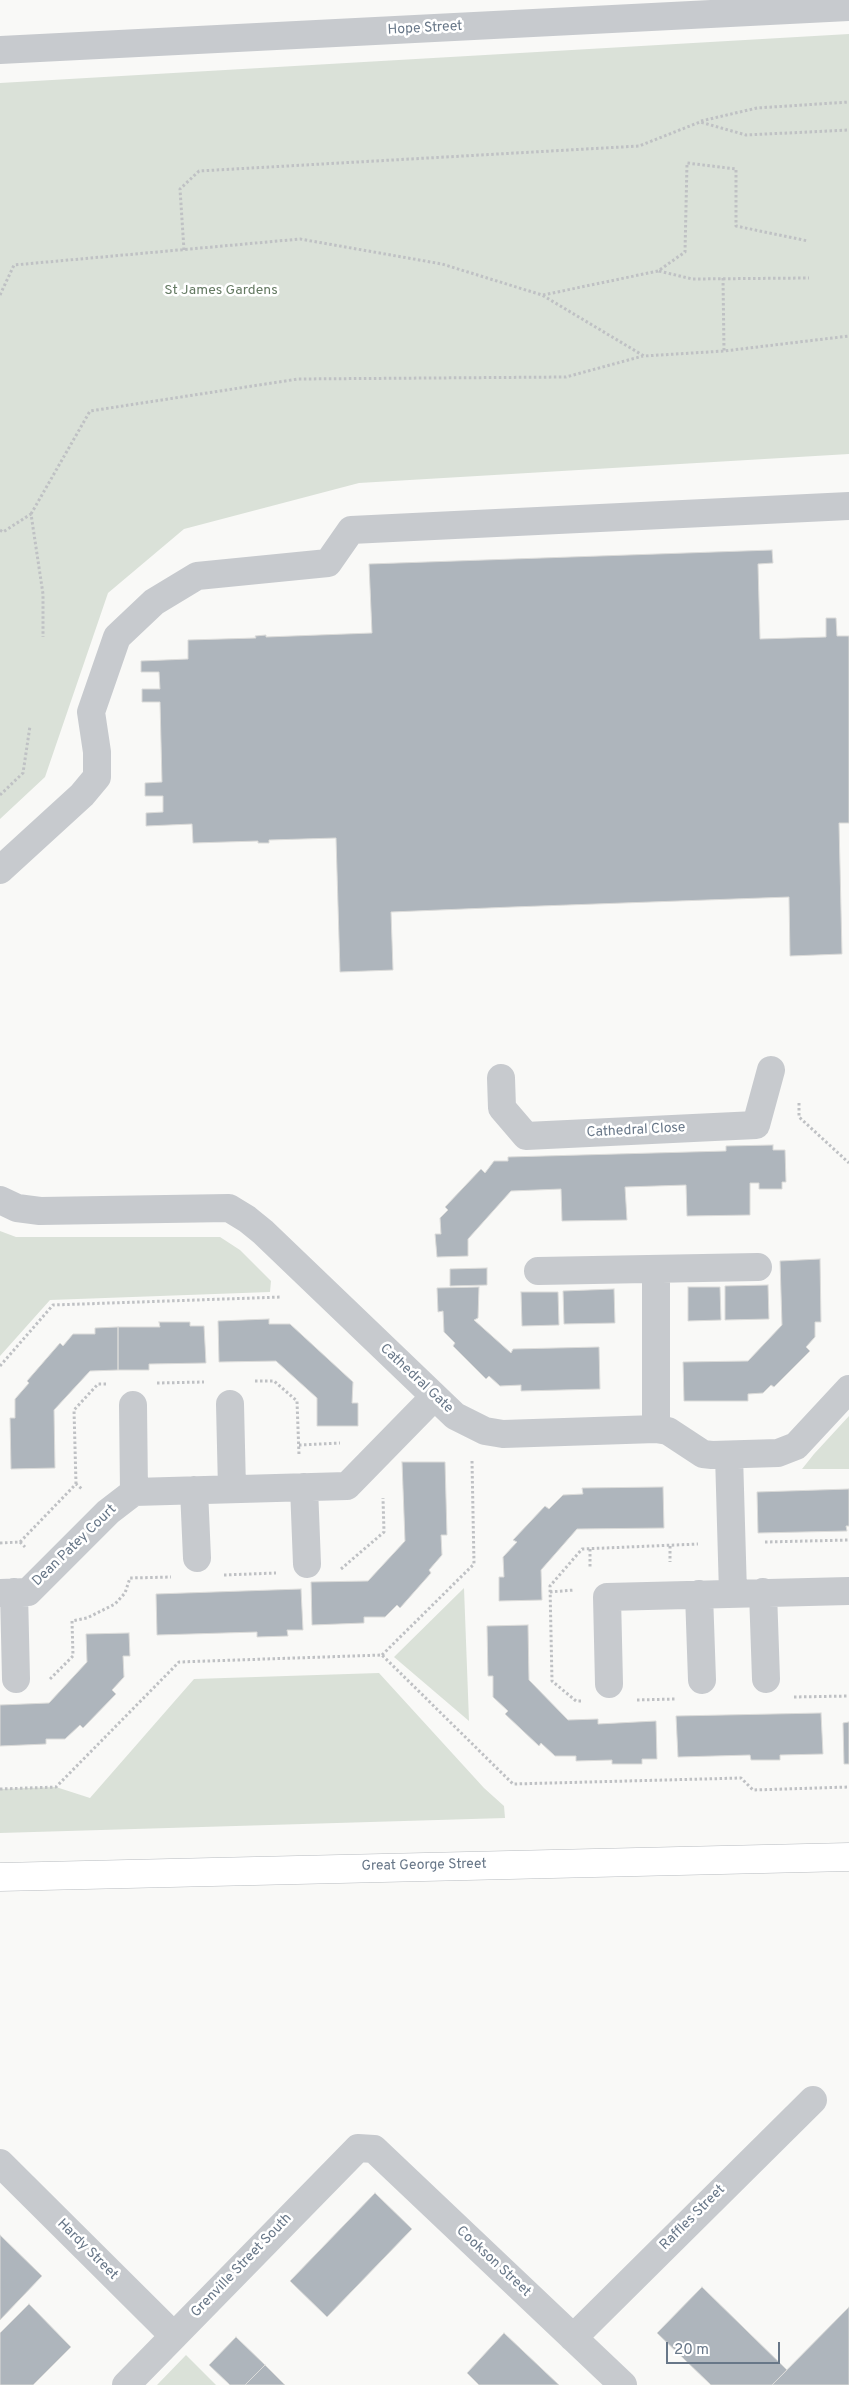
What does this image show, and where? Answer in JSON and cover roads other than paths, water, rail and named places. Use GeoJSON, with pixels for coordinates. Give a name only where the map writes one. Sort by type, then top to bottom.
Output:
{"type":"FeatureCollection","features":[{"type":"Feature","properties":{"kind":"main road","name":"Great George Street"},"geometry":{"type":"LineString","coordinates":[[0,1877],[849,1857]]}},
{"type":"Feature","properties":{"kind":"street","name":"Hope Street"},"geometry":{"type":"LineString","coordinates":[[0,50],[849,7]]}},
{"type":"Feature","properties":{"kind":"street"},"geometry":{"type":"LineString","coordinates":[[0,870],[82,795],[96,777],[97,752],[91,712],[117,637],[154,602],[197,576],[328,563],[351,530],[849,506]]}},
{"type":"Feature","properties":{"kind":"street","name":"Cathedral Close"},"geometry":{"type":"LineString","coordinates":[[501,1078],[502,1108],[526,1136],[756,1125],[771,1070]]}},
{"type":"Feature","properties":{"kind":"street","name":"Cathedral Gate"},"geometry":{"type":"LineString","coordinates":[[0,1200],[17,1208],[40,1211],[229,1208],[263,1232],[455,1416],[485,1431],[503,1434],[656,1429],[668,1431],[703,1454],[778,1453],[796,1446],[849,1389]]}},
{"type":"Feature","properties":{"kind":"street"},"geometry":{"type":"LineString","coordinates":[[538,1271],[758,1267]]}},
{"type":"Feature","properties":{"kind":"street"},"geometry":{"type":"LineString","coordinates":[[656,1270],[656,1429]]}},
{"type":"Feature","properties":{"kind":"street"},"geometry":{"type":"LineString","coordinates":[[133,1405],[134,1492],[347,1486],[434,1397]]}},
{"type":"Feature","properties":{"kind":"street"},"geometry":{"type":"LineString","coordinates":[[230,1404],[232,1489]]}},
{"type":"Feature","properties":{"kind":"street"},"geometry":{"type":"LineString","coordinates":[[729,1455],[733,1593]]}},
{"type":"Feature","properties":{"kind":"street"},"geometry":{"type":"LineString","coordinates":[[296,1568],[302,1487]]}},
{"type":"Feature","properties":{"kind":"street"},"geometry":{"type":"LineString","coordinates":[[194,1490],[207,1566]]}},
{"type":"Feature","properties":{"kind":"street","name":"Dean Patey Court"},"geometry":{"type":"LineString","coordinates":[[16,1680],[7,1593],[28,1592],[108,1512],[134,1492]]}},
{"type":"Feature","properties":{"kind":"street"},"geometry":{"type":"LineString","coordinates":[[609,1684],[606,1597],[849,1591]]}},
{"type":"Feature","properties":{"kind":"street"},"geometry":{"type":"LineString","coordinates":[[763,1592],[766,1679]]}},
{"type":"Feature","properties":{"kind":"street"},"geometry":{"type":"LineString","coordinates":[[699,1594],[702,1680]]}},
{"type":"Feature","properties":{"kind":"street","name":"Raffles Street"},"geometry":{"type":"LineString","coordinates":[[573,2338],[814,2100]]}},
{"type":"Feature","properties":{"kind":"street","name":"Cookson Street"},"geometry":{"type":"LineString","coordinates":[[358,2148],[374,2149],[623,2385]]}},
{"type":"Feature","properties":{"kind":"street","name":"Grenville Street South"},"geometry":{"type":"LineString","coordinates":[[126,2385],[358,2148]]}},
{"type":"Feature","properties":{"kind":"street","name":"Hardy Street"},"geometry":{"type":"LineString","coordinates":[[0,2163],[174,2336]]}},
{"type":"Feature","properties":{"kind":"park label","name":"St James Gardens"},"geometry":{"type":"Point","coordinates":[221,291]}}]}
